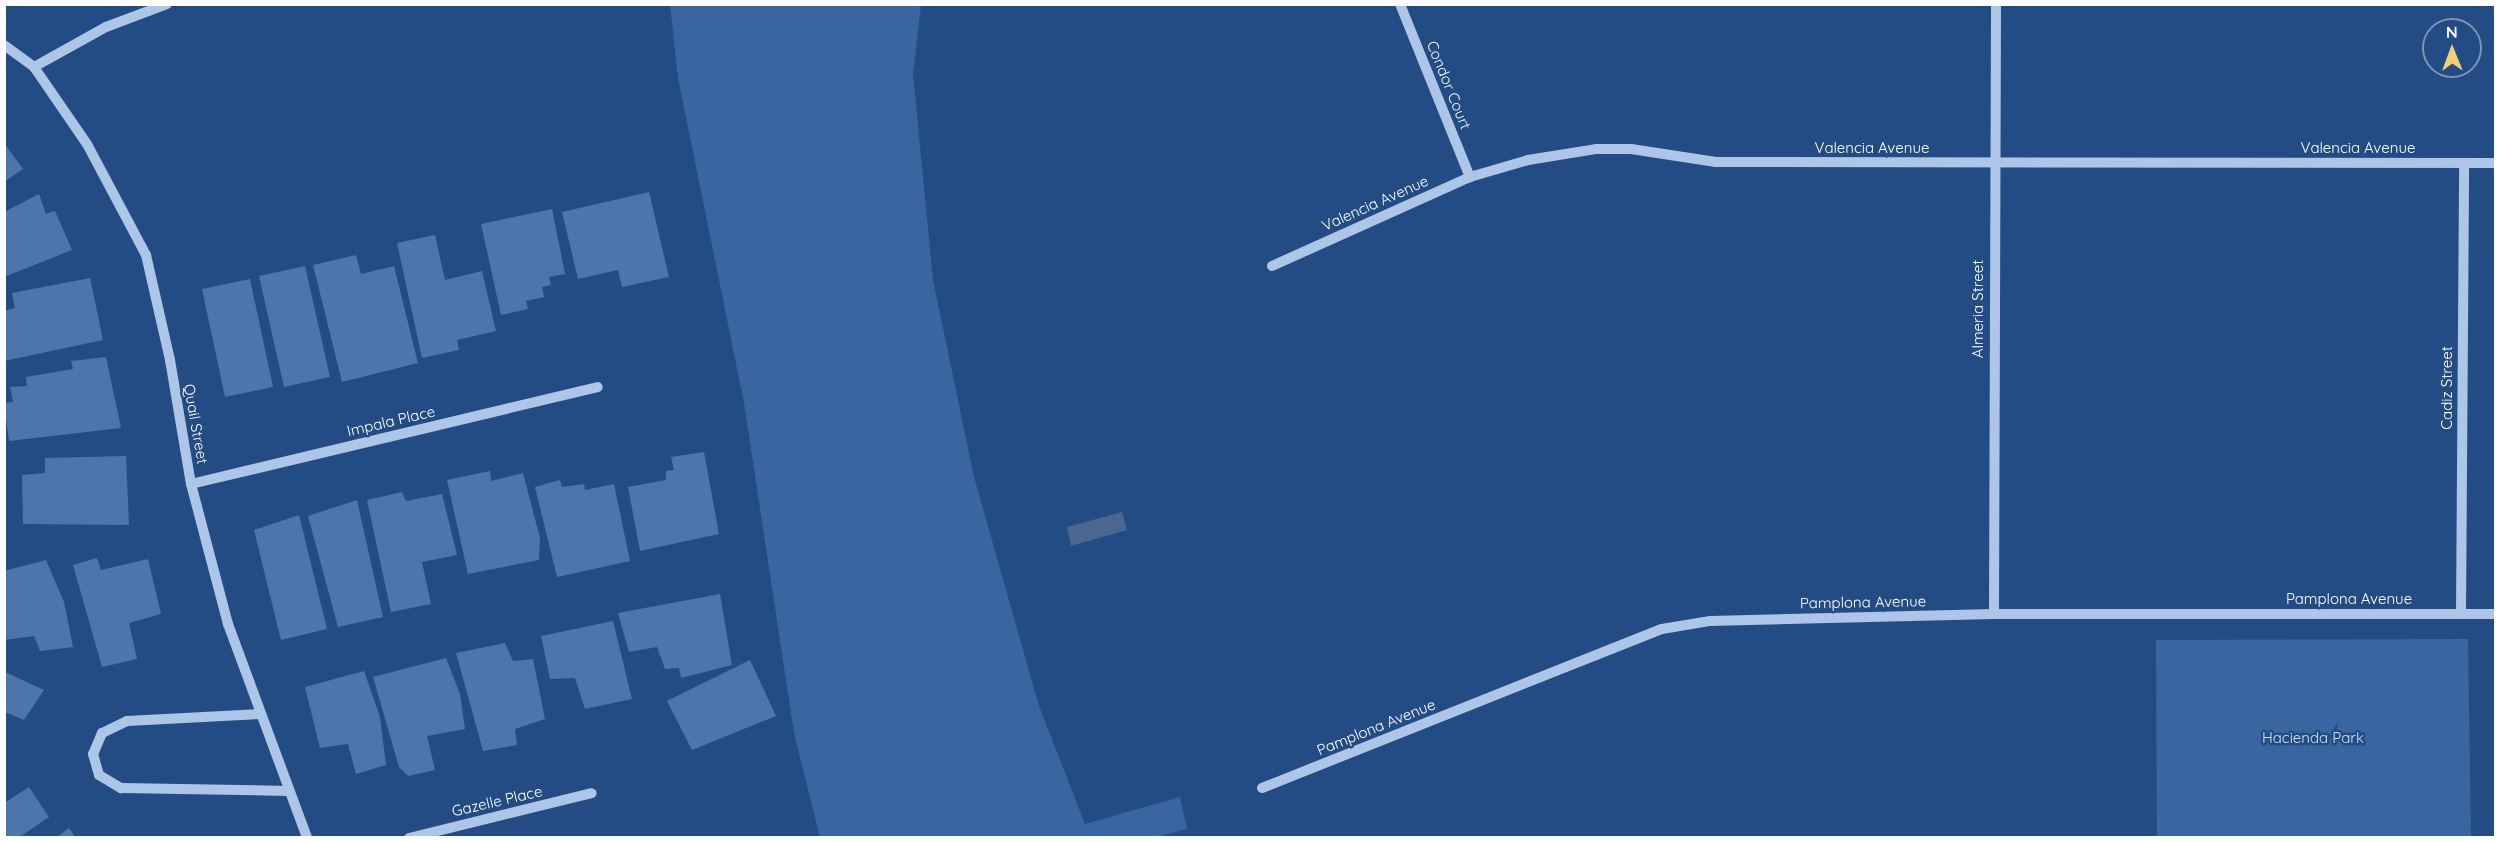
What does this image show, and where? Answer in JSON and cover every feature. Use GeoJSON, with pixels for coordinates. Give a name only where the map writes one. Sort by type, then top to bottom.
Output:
{"type":"FeatureCollection","features":[{"type":"Feature","properties":{"kind":"street"},"geometry":{"type":"LineString","coordinates":[[34,67],[106,27],[166,4]]}},
{"type":"Feature","properties":{"kind":"street","name":"Condor Court"},"geometry":{"type":"LineString","coordinates":[[1400,4],[1470,177]]}},
{"type":"Feature","properties":{"kind":"street","name":"Almeria Street"},"geometry":{"type":"LineString","coordinates":[[1994,614],[1996,4]]}},
{"type":"Feature","properties":{"kind":"street","name":"Quail Street"},"geometry":{"type":"LineString","coordinates":[[4,45],[34,67],[87,144],[146,255],[170,360],[191,484],[228,624],[308,837]]}},
{"type":"Feature","properties":{"kind":"street","name":"Valencia Avenue"},"geometry":{"type":"LineString","coordinates":[[1272,266],[1470,177],[1528,160],[1597,149],[1631,149],[1716,162],[2496,163]]}},
{"type":"Feature","properties":{"kind":"street","name":"Cadiz Street"},"geometry":{"type":"LineString","coordinates":[[2461,613],[2464,163]]}},
{"type":"Feature","properties":{"kind":"street","name":"Impala Place"},"geometry":{"type":"LineString","coordinates":[[191,484],[598,387]]}},
{"type":"Feature","properties":{"kind":"street","name":"Pamplona Avenue"},"geometry":{"type":"LineString","coordinates":[[1262,788],[1662,629],[1710,621],[1994,614],[2496,614]]}},
{"type":"Feature","properties":{"kind":"street"},"geometry":{"type":"LineString","coordinates":[[260,714],[127,721],[102,733],[93,754],[99,775],[121,788],[289,791]]}},
{"type":"Feature","properties":{"kind":"street","name":"Gazelle Place"},"geometry":{"type":"LineString","coordinates":[[409,837],[592,794]]}},
{"type":"Feature","properties":{"kind":"green space"},"geometry":{"type":"Polygon","coordinates":[[[670,5],[921,5],[913,74],[933,280],[974,477],[1039,706],[1085,824],[1180,797],[1187,829],[1153,838],[820,837],[794,733],[744,403],[678,78],[670,5]]]}},
{"type":"Feature","properties":{"kind":"green space","name":"Hacienda Park"},"geometry":{"type":"Polygon","coordinates":[[[2468,639],[2471,837],[2157,837],[2156,640],[2468,639]]]}},
{"type":"Feature","properties":{"kind":"shaded area"},"geometry":{"type":"Polygon","coordinates":[[[1122,512],[1127,530],[1071,546],[1067,527],[1122,512]]]}},
{"type":"Feature","properties":{"kind":"building"},"geometry":{"type":"Polygon","coordinates":[[[4,143],[23,169],[4,182],[4,143]]]}},
{"type":"Feature","properties":{"kind":"building"},"geometry":{"type":"Polygon","coordinates":[[[649,192],[669,277],[622,287],[618,270],[578,279],[562,212],[649,192]]]}},
{"type":"Feature","properties":{"kind":"building"},"geometry":{"type":"Polygon","coordinates":[[[39,194],[46,214],[55,211],[72,250],[4,277],[4,212],[39,194]]]}},
{"type":"Feature","properties":{"kind":"building"},"geometry":{"type":"Polygon","coordinates":[[[552,209],[565,274],[549,277],[551,285],[542,287],[544,297],[526,301],[528,309],[501,315],[481,224],[552,209]]]}},
{"type":"Feature","properties":{"kind":"building"},"geometry":{"type":"Polygon","coordinates":[[[435,235],[445,280],[482,271],[496,331],[457,340],[459,350],[422,358],[397,243],[435,235]]]}},
{"type":"Feature","properties":{"kind":"building"},"geometry":{"type":"Polygon","coordinates":[[[356,255],[361,274],[394,266],[418,363],[342,382],[313,265],[356,255]]]}},
{"type":"Feature","properties":{"kind":"building"},"geometry":{"type":"Polygon","coordinates":[[[305,266],[330,377],[284,387],[259,276],[305,266]]]}},
{"type":"Feature","properties":{"kind":"building"},"geometry":{"type":"Polygon","coordinates":[[[90,278],[103,340],[4,361],[4,311],[15,308],[12,293],[90,278]]]}},
{"type":"Feature","properties":{"kind":"building"},"geometry":{"type":"Polygon","coordinates":[[[250,279],[273,387],[225,397],[202,289],[250,279]]]}},
{"type":"Feature","properties":{"kind":"building"},"geometry":{"type":"Polygon","coordinates":[[[106,357],[121,428],[9,441],[4,403],[13,402],[10,387],[27,386],[26,377],[73,369],[71,361],[106,357]]]}},
{"type":"Feature","properties":{"kind":"building"},"geometry":{"type":"Polygon","coordinates":[[[704,452],[719,534],[640,551],[628,487],[666,480],[666,471],[674,470],[671,457],[704,452]]]}},
{"type":"Feature","properties":{"kind":"building"},"geometry":{"type":"Polygon","coordinates":[[[126,456],[129,525],[23,524],[22,475],[45,473],[45,458],[126,456]]]}},
{"type":"Feature","properties":{"kind":"building"},"geometry":{"type":"Polygon","coordinates":[[[490,471],[491,481],[523,473],[540,538],[539,560],[468,574],[447,480],[490,471]]]}},
{"type":"Feature","properties":{"kind":"building"},"geometry":{"type":"Polygon","coordinates":[[[560,480],[562,487],[584,484],[585,490],[614,484],[630,561],[557,577],[535,487],[560,480]]]}},
{"type":"Feature","properties":{"kind":"building"},"geometry":{"type":"Polygon","coordinates":[[[402,492],[406,501],[442,494],[457,555],[422,562],[431,604],[391,612],[367,500],[402,492]]]}},
{"type":"Feature","properties":{"kind":"building"},"geometry":{"type":"Polygon","coordinates":[[[357,500],[383,617],[338,627],[308,516],[357,500]]]}},
{"type":"Feature","properties":{"kind":"building"},"geometry":{"type":"Polygon","coordinates":[[[299,515],[327,629],[281,640],[254,530],[299,515]]]}},
{"type":"Feature","properties":{"kind":"building"},"geometry":{"type":"Polygon","coordinates":[[[97,558],[101,570],[148,559],[161,614],[129,623],[137,659],[102,667],[73,565],[97,558]]]}},
{"type":"Feature","properties":{"kind":"building"},"geometry":{"type":"Polygon","coordinates":[[[46,560],[64,602],[73,647],[40,651],[34,636],[4,640],[4,571],[46,560]]]}},
{"type":"Feature","properties":{"kind":"building"},"geometry":{"type":"Polygon","coordinates":[[[720,594],[732,665],[681,678],[679,668],[665,669],[657,647],[629,652],[618,613],[720,594]]]}},
{"type":"Feature","properties":{"kind":"building"},"geometry":{"type":"Polygon","coordinates":[[[613,621],[632,699],[585,709],[575,678],[550,679],[541,636],[613,621]]]}},
{"type":"Feature","properties":{"kind":"building"},"geometry":{"type":"Polygon","coordinates":[[[505,643],[513,661],[533,659],[545,719],[515,729],[517,745],[483,751],[456,653],[505,643]]]}},
{"type":"Feature","properties":{"kind":"building"},"geometry":{"type":"Polygon","coordinates":[[[446,658],[460,694],[465,729],[427,736],[435,770],[408,776],[399,767],[373,677],[446,658]]]}},
{"type":"Feature","properties":{"kind":"building"},"geometry":{"type":"Polygon","coordinates":[[[750,660],[776,716],[692,750],[667,701],[750,660]]]}},
{"type":"Feature","properties":{"kind":"building"},"geometry":{"type":"Polygon","coordinates":[[[364,671],[380,717],[386,765],[356,774],[348,744],[320,748],[305,687],[364,671]]]}},
{"type":"Feature","properties":{"kind":"building"},"geometry":{"type":"Polygon","coordinates":[[[5,672],[44,690],[24,720],[5,712],[5,672]]]}},
{"type":"Feature","properties":{"kind":"building"},"geometry":{"type":"Polygon","coordinates":[[[29,787],[49,817],[18,838],[4,838],[4,803],[29,787]]]}},
{"type":"Feature","properties":{"kind":"building"},"geometry":{"type":"Polygon","coordinates":[[[69,828],[76,838],[56,838],[69,828]]]}}]}
